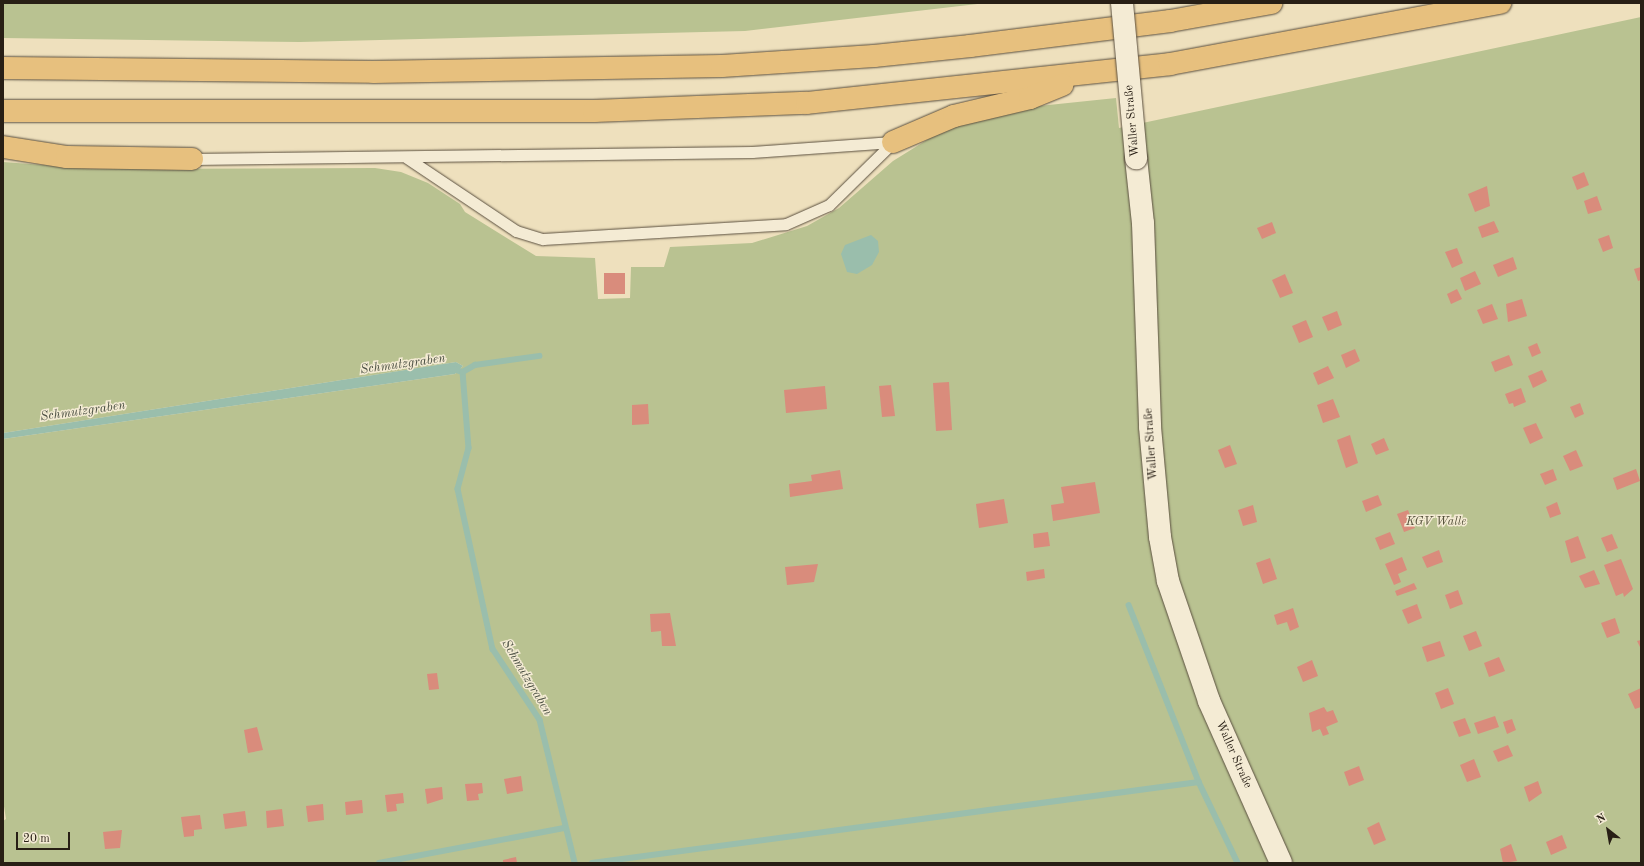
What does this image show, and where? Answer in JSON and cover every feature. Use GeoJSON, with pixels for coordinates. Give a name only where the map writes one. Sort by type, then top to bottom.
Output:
{"type":"FeatureCollection","features":[{"type":"Feature","properties":{"kind":"highway"},"geometry":{"type":"LineString","coordinates":[[1170,21],[1210,3]]}},
{"type":"Feature","properties":{"kind":"highway"},"geometry":{"type":"LineString","coordinates":[[3,68],[373,72],[722,66],[874,56],[1170,21],[1271,3]]}},
{"type":"Feature","properties":{"kind":"highway"},"geometry":{"type":"LineString","coordinates":[[3,111],[594,111],[807,103],[1094,74],[1170,64],[1500,3]]}},
{"type":"Feature","properties":{"kind":"highway"},"geometry":{"type":"LineString","coordinates":[[893,142],[954,116],[1030,98],[1094,74]]}},
{"type":"Feature","properties":{"kind":"highway"},"geometry":{"type":"LineString","coordinates":[[3,147],[67,156],[192,159]]}},
{"type":"Feature","properties":{"kind":"street","name":"Waller Straße"},"geometry":{"type":"LineString","coordinates":[[1122,3],[1143,223],[1150,428],[1160,537],[1168,581],[1209,701],[1281,863]]}},
{"type":"Feature","properties":{"kind":"lane"},"geometry":{"type":"LineString","coordinates":[[407,158],[516,231],[543,239],[786,224],[829,205],[893,142]]}},
{"type":"Feature","properties":{"kind":"lane"},"geometry":{"type":"LineString","coordinates":[[192,159],[407,158],[752,152],[893,142]]}},
{"type":"Feature","properties":{"kind":"green space"},"geometry":{"type":"Polygon","coordinates":[[[3,3],[986,3],[745,31],[300,42],[3,38],[3,3]]]}},
{"type":"Feature","properties":{"kind":"green space","name":"KGV Walle"},"geometry":{"type":"Polygon","coordinates":[[[1641,17],[1641,863],[3,863],[3,821],[6,819],[3,800],[3,439],[455,374],[463,366],[456,362],[3,433],[3,162],[98,169],[375,168],[401,172],[428,183],[460,204],[465,212],[536,256],[595,258],[598,299],[630,298],[631,267],[664,267],[670,247],[752,243],[807,226],[839,208],[893,161],[930,138],[972,120],[1039,106],[1116,98],[1119,128],[1641,17]]]}},
{"type":"Feature","properties":{"kind":"shaded area"},"geometry":{"type":"Polygon","coordinates":[[[871,235],[878,241],[879,252],[872,265],[857,274],[847,272],[841,254],[845,245],[871,235]]]}},
{"type":"Feature","properties":{"kind":"shaded area"},"geometry":{"type":"Polygon","coordinates":[[[456,362],[463,366],[455,374],[3,439],[3,433],[456,362]]]}},
{"type":"Feature","properties":{"kind":"building"},"geometry":{"type":"Polygon","coordinates":[[[1584,172],[1589,185],[1577,190],[1572,177],[1584,172]]]}},
{"type":"Feature","properties":{"kind":"building"},"geometry":{"type":"Polygon","coordinates":[[[1487,186],[1490,206],[1475,212],[1468,194],[1487,186]]]}},
{"type":"Feature","properties":{"kind":"building"},"geometry":{"type":"Polygon","coordinates":[[[1597,196],[1602,210],[1588,214],[1584,201],[1597,196]]]}},
{"type":"Feature","properties":{"kind":"building"},"geometry":{"type":"Polygon","coordinates":[[[1494,221],[1499,232],[1482,238],[1478,227],[1494,221]]]}},
{"type":"Feature","properties":{"kind":"building"},"geometry":{"type":"Polygon","coordinates":[[[1272,222],[1276,233],[1262,239],[1257,228],[1272,222]]]}},
{"type":"Feature","properties":{"kind":"building"},"geometry":{"type":"Polygon","coordinates":[[[1609,235],[1613,248],[1603,252],[1598,239],[1609,235]]]}},
{"type":"Feature","properties":{"kind":"building"},"geometry":{"type":"Polygon","coordinates":[[[1457,248],[1463,263],[1452,268],[1445,252],[1457,248]]]}},
{"type":"Feature","properties":{"kind":"building"},"geometry":{"type":"Polygon","coordinates":[[[1513,257],[1517,269],[1498,277],[1493,265],[1513,257]]]}},
{"type":"Feature","properties":{"kind":"building"},"geometry":{"type":"Polygon","coordinates":[[[1641,267],[1641,280],[1638,281],[1634,269],[1641,267]]]}},
{"type":"Feature","properties":{"kind":"building"},"geometry":{"type":"Polygon","coordinates":[[[1475,271],[1481,284],[1465,291],[1460,278],[1475,271]]]}},
{"type":"Feature","properties":{"kind":"building"},"geometry":{"type":"Polygon","coordinates":[[[604,273],[625,273],[625,294],[604,294],[604,273]]]}},
{"type":"Feature","properties":{"kind":"building"},"geometry":{"type":"Polygon","coordinates":[[[1285,274],[1293,293],[1280,298],[1272,280],[1285,274]]]}},
{"type":"Feature","properties":{"kind":"building"},"geometry":{"type":"Polygon","coordinates":[[[1457,289],[1462,299],[1451,304],[1447,294],[1457,289]]]}},
{"type":"Feature","properties":{"kind":"building"},"geometry":{"type":"Polygon","coordinates":[[[1522,299],[1527,316],[1508,322],[1506,304],[1522,299]]]}},
{"type":"Feature","properties":{"kind":"building"},"geometry":{"type":"Polygon","coordinates":[[[1492,304],[1498,319],[1483,324],[1477,310],[1492,304]]]}},
{"type":"Feature","properties":{"kind":"building"},"geometry":{"type":"Polygon","coordinates":[[[1337,311],[1342,325],[1328,331],[1322,317],[1337,311]]]}},
{"type":"Feature","properties":{"kind":"building"},"geometry":{"type":"Polygon","coordinates":[[[1306,320],[1313,337],[1299,343],[1292,326],[1306,320]]]}},
{"type":"Feature","properties":{"kind":"building"},"geometry":{"type":"Polygon","coordinates":[[[1537,343],[1541,353],[1532,357],[1528,347],[1537,343]]]}},
{"type":"Feature","properties":{"kind":"building"},"geometry":{"type":"Polygon","coordinates":[[[1355,349],[1360,361],[1346,368],[1341,355],[1355,349]]]}},
{"type":"Feature","properties":{"kind":"building"},"geometry":{"type":"Polygon","coordinates":[[[1509,355],[1513,365],[1495,372],[1491,362],[1509,355]]]}},
{"type":"Feature","properties":{"kind":"building"},"geometry":{"type":"Polygon","coordinates":[[[1328,366],[1334,378],[1318,385],[1313,373],[1328,366]]]}},
{"type":"Feature","properties":{"kind":"building"},"geometry":{"type":"Polygon","coordinates":[[[1542,370],[1547,381],[1533,388],[1528,376],[1542,370]]]}},
{"type":"Feature","properties":{"kind":"building"},"geometry":{"type":"Polygon","coordinates":[[[949,382],[952,430],[936,431],[933,383],[949,382]]]}},
{"type":"Feature","properties":{"kind":"building"},"geometry":{"type":"Polygon","coordinates":[[[891,385],[895,416],[882,417],[879,386],[891,385]]]}},
{"type":"Feature","properties":{"kind":"building"},"geometry":{"type":"Polygon","coordinates":[[[825,386],[827,409],[786,413],[784,390],[825,386]]]}},
{"type":"Feature","properties":{"kind":"building"},"geometry":{"type":"Polygon","coordinates":[[[1521,388],[1526,402],[1514,407],[1513,403],[1509,404],[1505,394],[1521,388]]]}},
{"type":"Feature","properties":{"kind":"building"},"geometry":{"type":"Polygon","coordinates":[[[1333,399],[1340,417],[1323,423],[1317,405],[1333,399]]]}},
{"type":"Feature","properties":{"kind":"building"},"geometry":{"type":"Polygon","coordinates":[[[1580,403],[1584,414],[1575,418],[1570,407],[1580,403]]]}},
{"type":"Feature","properties":{"kind":"building"},"geometry":{"type":"Polygon","coordinates":[[[648,404],[649,424],[632,425],[632,405],[648,404]]]}},
{"type":"Feature","properties":{"kind":"building"},"geometry":{"type":"Polygon","coordinates":[[[1536,423],[1543,438],[1530,444],[1523,428],[1536,423]]]}},
{"type":"Feature","properties":{"kind":"building"},"geometry":{"type":"Polygon","coordinates":[[[1350,435],[1358,463],[1346,468],[1337,440],[1350,435]]]}},
{"type":"Feature","properties":{"kind":"building"},"geometry":{"type":"Polygon","coordinates":[[[1384,438],[1389,450],[1376,455],[1371,444],[1384,438]]]}},
{"type":"Feature","properties":{"kind":"building"},"geometry":{"type":"Polygon","coordinates":[[[1230,445],[1237,464],[1225,468],[1218,450],[1230,445]]]}},
{"type":"Feature","properties":{"kind":"building"},"geometry":{"type":"Polygon","coordinates":[[[1576,450],[1583,466],[1570,471],[1563,456],[1576,450]]]}},
{"type":"Feature","properties":{"kind":"building"},"geometry":{"type":"Polygon","coordinates":[[[1553,469],[1557,480],[1545,485],[1540,474],[1553,469]]]}},
{"type":"Feature","properties":{"kind":"building"},"geometry":{"type":"Polygon","coordinates":[[[1636,469],[1640,481],[1617,490],[1613,478],[1636,469]]]}},
{"type":"Feature","properties":{"kind":"building"},"geometry":{"type":"Polygon","coordinates":[[[840,470],[843,489],[790,497],[789,484],[812,481],[811,475],[840,470]]]}},
{"type":"Feature","properties":{"kind":"building"},"geometry":{"type":"Polygon","coordinates":[[[1095,482],[1100,513],[1053,521],[1051,505],[1064,503],[1061,487],[1095,482]]]}},
{"type":"Feature","properties":{"kind":"building"},"geometry":{"type":"Polygon","coordinates":[[[1378,495],[1382,505],[1366,512],[1362,501],[1378,495]]]}},
{"type":"Feature","properties":{"kind":"building"},"geometry":{"type":"Polygon","coordinates":[[[1004,499],[1008,523],[979,528],[976,504],[1004,499]]]}},
{"type":"Feature","properties":{"kind":"building"},"geometry":{"type":"Polygon","coordinates":[[[1557,502],[1561,514],[1550,518],[1546,507],[1557,502]]]}},
{"type":"Feature","properties":{"kind":"building"},"geometry":{"type":"Polygon","coordinates":[[[1253,505],[1257,522],[1243,526],[1238,510],[1253,505]]]}},
{"type":"Feature","properties":{"kind":"building"},"geometry":{"type":"Polygon","coordinates":[[[1408,510],[1415,528],[1404,532],[1397,514],[1408,510]]]}},
{"type":"Feature","properties":{"kind":"building"},"geometry":{"type":"Polygon","coordinates":[[[1048,532],[1050,546],[1034,548],[1033,534],[1048,532]]]}},
{"type":"Feature","properties":{"kind":"building"},"geometry":{"type":"Polygon","coordinates":[[[1390,532],[1395,544],[1380,550],[1375,538],[1390,532]]]}},
{"type":"Feature","properties":{"kind":"building"},"geometry":{"type":"Polygon","coordinates":[[[1612,534],[1618,548],[1607,552],[1601,538],[1612,534]]]}},
{"type":"Feature","properties":{"kind":"building"},"geometry":{"type":"Polygon","coordinates":[[[1578,536],[1586,558],[1571,563],[1565,541],[1578,536]]]}},
{"type":"Feature","properties":{"kind":"building"},"geometry":{"type":"Polygon","coordinates":[[[1439,550],[1443,562],[1427,568],[1422,557],[1439,550]]]}},
{"type":"Feature","properties":{"kind":"building"},"geometry":{"type":"Polygon","coordinates":[[[1402,557],[1407,570],[1398,574],[1401,582],[1394,585],[1385,564],[1402,557]]]}},
{"type":"Feature","properties":{"kind":"building"},"geometry":{"type":"Polygon","coordinates":[[[1270,558],[1277,579],[1263,584],[1256,563],[1270,558]]]}},
{"type":"Feature","properties":{"kind":"building"},"geometry":{"type":"Polygon","coordinates":[[[1621,559],[1633,589],[1624,597],[1623,593],[1616,596],[1604,565],[1621,559]]]}},
{"type":"Feature","properties":{"kind":"building"},"geometry":{"type":"Polygon","coordinates":[[[818,564],[814,582],[787,585],[785,567],[818,564]]]}},
{"type":"Feature","properties":{"kind":"building"},"geometry":{"type":"Polygon","coordinates":[[[1044,569],[1045,578],[1027,581],[1026,572],[1044,569]]]}},
{"type":"Feature","properties":{"kind":"building"},"geometry":{"type":"Polygon","coordinates":[[[1594,570],[1600,584],[1585,588],[1579,576],[1594,570]]]}},
{"type":"Feature","properties":{"kind":"building"},"geometry":{"type":"Polygon","coordinates":[[[1414,583],[1417,589],[1397,596],[1395,591],[1414,583]]]}},
{"type":"Feature","properties":{"kind":"building"},"geometry":{"type":"Polygon","coordinates":[[[1458,590],[1463,604],[1450,609],[1445,595],[1458,590]]]}},
{"type":"Feature","properties":{"kind":"building"},"geometry":{"type":"Polygon","coordinates":[[[1417,604],[1422,618],[1408,624],[1402,610],[1417,604]]]}},
{"type":"Feature","properties":{"kind":"building"},"geometry":{"type":"Polygon","coordinates":[[[1293,608],[1299,627],[1290,631],[1287,622],[1277,625],[1274,615],[1293,608]]]}},
{"type":"Feature","properties":{"kind":"building"},"geometry":{"type":"Polygon","coordinates":[[[670,613],[676,646],[662,646],[661,631],[651,632],[650,614],[670,613]]]}},
{"type":"Feature","properties":{"kind":"building"},"geometry":{"type":"Polygon","coordinates":[[[1615,618],[1620,633],[1607,638],[1601,623],[1615,618]]]}},
{"type":"Feature","properties":{"kind":"building"},"geometry":{"type":"Polygon","coordinates":[[[1476,631],[1482,646],[1469,651],[1463,636],[1476,631]]]}},
{"type":"Feature","properties":{"kind":"building"},"geometry":{"type":"Polygon","coordinates":[[[1641,640],[1641,649],[1637,641],[1641,640]]]}},
{"type":"Feature","properties":{"kind":"building"},"geometry":{"type":"Polygon","coordinates":[[[1440,641],[1445,656],[1427,662],[1422,647],[1440,641]]]}},
{"type":"Feature","properties":{"kind":"building"},"geometry":{"type":"Polygon","coordinates":[[[1499,657],[1505,671],[1489,677],[1484,663],[1499,657]]]}},
{"type":"Feature","properties":{"kind":"building"},"geometry":{"type":"Polygon","coordinates":[[[1312,660],[1318,676],[1303,682],[1297,667],[1312,660]]]}},
{"type":"Feature","properties":{"kind":"building"},"geometry":{"type":"Polygon","coordinates":[[[437,673],[439,689],[429,690],[427,674],[437,673]]]}},
{"type":"Feature","properties":{"kind":"building"},"geometry":{"type":"Polygon","coordinates":[[[1448,688],[1454,704],[1441,709],[1435,693],[1448,688]]]}},
{"type":"Feature","properties":{"kind":"building"},"geometry":{"type":"Polygon","coordinates":[[[1641,688],[1641,707],[1635,709],[1628,694],[1641,688]]]}},
{"type":"Feature","properties":{"kind":"building"},"geometry":{"type":"Polygon","coordinates":[[[1324,707],[1327,712],[1333,710],[1338,722],[1326,727],[1329,734],[1323,736],[1320,729],[1312,732],[1309,713],[1324,707]]]}},
{"type":"Feature","properties":{"kind":"building"},"geometry":{"type":"Polygon","coordinates":[[[1495,716],[1499,727],[1478,734],[1474,723],[1495,716]]]}},
{"type":"Feature","properties":{"kind":"building"},"geometry":{"type":"Polygon","coordinates":[[[1465,718],[1471,733],[1459,737],[1453,722],[1465,718]]]}},
{"type":"Feature","properties":{"kind":"building"},"geometry":{"type":"Polygon","coordinates":[[[1512,719],[1516,730],[1507,734],[1503,722],[1512,719]]]}},
{"type":"Feature","properties":{"kind":"building"},"geometry":{"type":"Polygon","coordinates":[[[257,727],[263,750],[248,753],[244,730],[257,727]]]}},
{"type":"Feature","properties":{"kind":"building"},"geometry":{"type":"Polygon","coordinates":[[[1508,745],[1513,756],[1498,762],[1493,751],[1508,745]]]}},
{"type":"Feature","properties":{"kind":"building"},"geometry":{"type":"Polygon","coordinates":[[[1474,759],[1481,777],[1467,782],[1460,765],[1474,759]]]}},
{"type":"Feature","properties":{"kind":"building"},"geometry":{"type":"Polygon","coordinates":[[[1359,766],[1364,780],[1349,786],[1344,772],[1359,766]]]}},
{"type":"Feature","properties":{"kind":"building"},"geometry":{"type":"Polygon","coordinates":[[[521,776],[523,791],[507,794],[504,779],[521,776]]]}},
{"type":"Feature","properties":{"kind":"building"},"geometry":{"type":"Polygon","coordinates":[[[1538,781],[1542,793],[1529,802],[1524,787],[1538,781]]]}},
{"type":"Feature","properties":{"kind":"building"},"geometry":{"type":"Polygon","coordinates":[[[482,783],[483,793],[478,794],[479,800],[467,801],[465,784],[482,783]]]}},
{"type":"Feature","properties":{"kind":"building"},"geometry":{"type":"Polygon","coordinates":[[[442,787],[443,799],[427,804],[425,789],[442,787]]]}},
{"type":"Feature","properties":{"kind":"building"},"geometry":{"type":"Polygon","coordinates":[[[403,793],[404,803],[396,804],[397,811],[387,812],[385,795],[403,793]]]}},
{"type":"Feature","properties":{"kind":"building"},"geometry":{"type":"Polygon","coordinates":[[[362,800],[363,813],[346,815],[345,802],[362,800]]]}},
{"type":"Feature","properties":{"kind":"building"},"geometry":{"type":"Polygon","coordinates":[[[323,804],[324,820],[308,822],[306,806],[323,804]]]}},
{"type":"Feature","properties":{"kind":"building"},"geometry":{"type":"Polygon","coordinates":[[[282,809],[284,826],[267,828],[266,811],[282,809]]]}},
{"type":"Feature","properties":{"kind":"building"},"geometry":{"type":"Polygon","coordinates":[[[245,811],[247,826],[225,829],[223,814],[245,811]]]}},
{"type":"Feature","properties":{"kind":"building"},"geometry":{"type":"Polygon","coordinates":[[[200,815],[202,829],[194,830],[194,836],[184,837],[181,817],[200,815]]]}},
{"type":"Feature","properties":{"kind":"building"},"geometry":{"type":"Polygon","coordinates":[[[1379,822],[1386,840],[1374,845],[1367,828],[1379,822]]]}},
{"type":"Feature","properties":{"kind":"building"},"geometry":{"type":"Polygon","coordinates":[[[122,830],[120,848],[105,849],[103,832],[122,830]]]}},
{"type":"Feature","properties":{"kind":"building"},"geometry":{"type":"Polygon","coordinates":[[[1562,835],[1567,848],[1551,855],[1546,842],[1562,835]]]}},
{"type":"Feature","properties":{"kind":"building"},"geometry":{"type":"Polygon","coordinates":[[[1511,844],[1517,861],[1503,863],[1500,849],[1511,844]]]}},
{"type":"Feature","properties":{"kind":"building"},"geometry":{"type":"Polygon","coordinates":[[[516,857],[517,863],[503,863],[503,860],[516,857]]]}},
{"type":"Feature","properties":{"kind":"waterway"},"geometry":{"type":"LineString","coordinates":[[463,372],[475,365],[539,356]]}},
{"type":"Feature","properties":{"kind":"waterway","name":"Schmutzgraben"},"geometry":{"type":"LineString","coordinates":[[453,369],[463,372],[469,448],[458,489],[493,649],[540,720],[575,863]]}},
{"type":"Feature","properties":{"kind":"waterway"},"geometry":{"type":"LineString","coordinates":[[1129,605],[1199,782],[1238,863]]}},
{"type":"Feature","properties":{"kind":"waterway"},"geometry":{"type":"LineString","coordinates":[[592,863],[1199,782]]}},
{"type":"Feature","properties":{"kind":"waterway"},"geometry":{"type":"LineString","coordinates":[[379,863],[564,828]]}}]}
